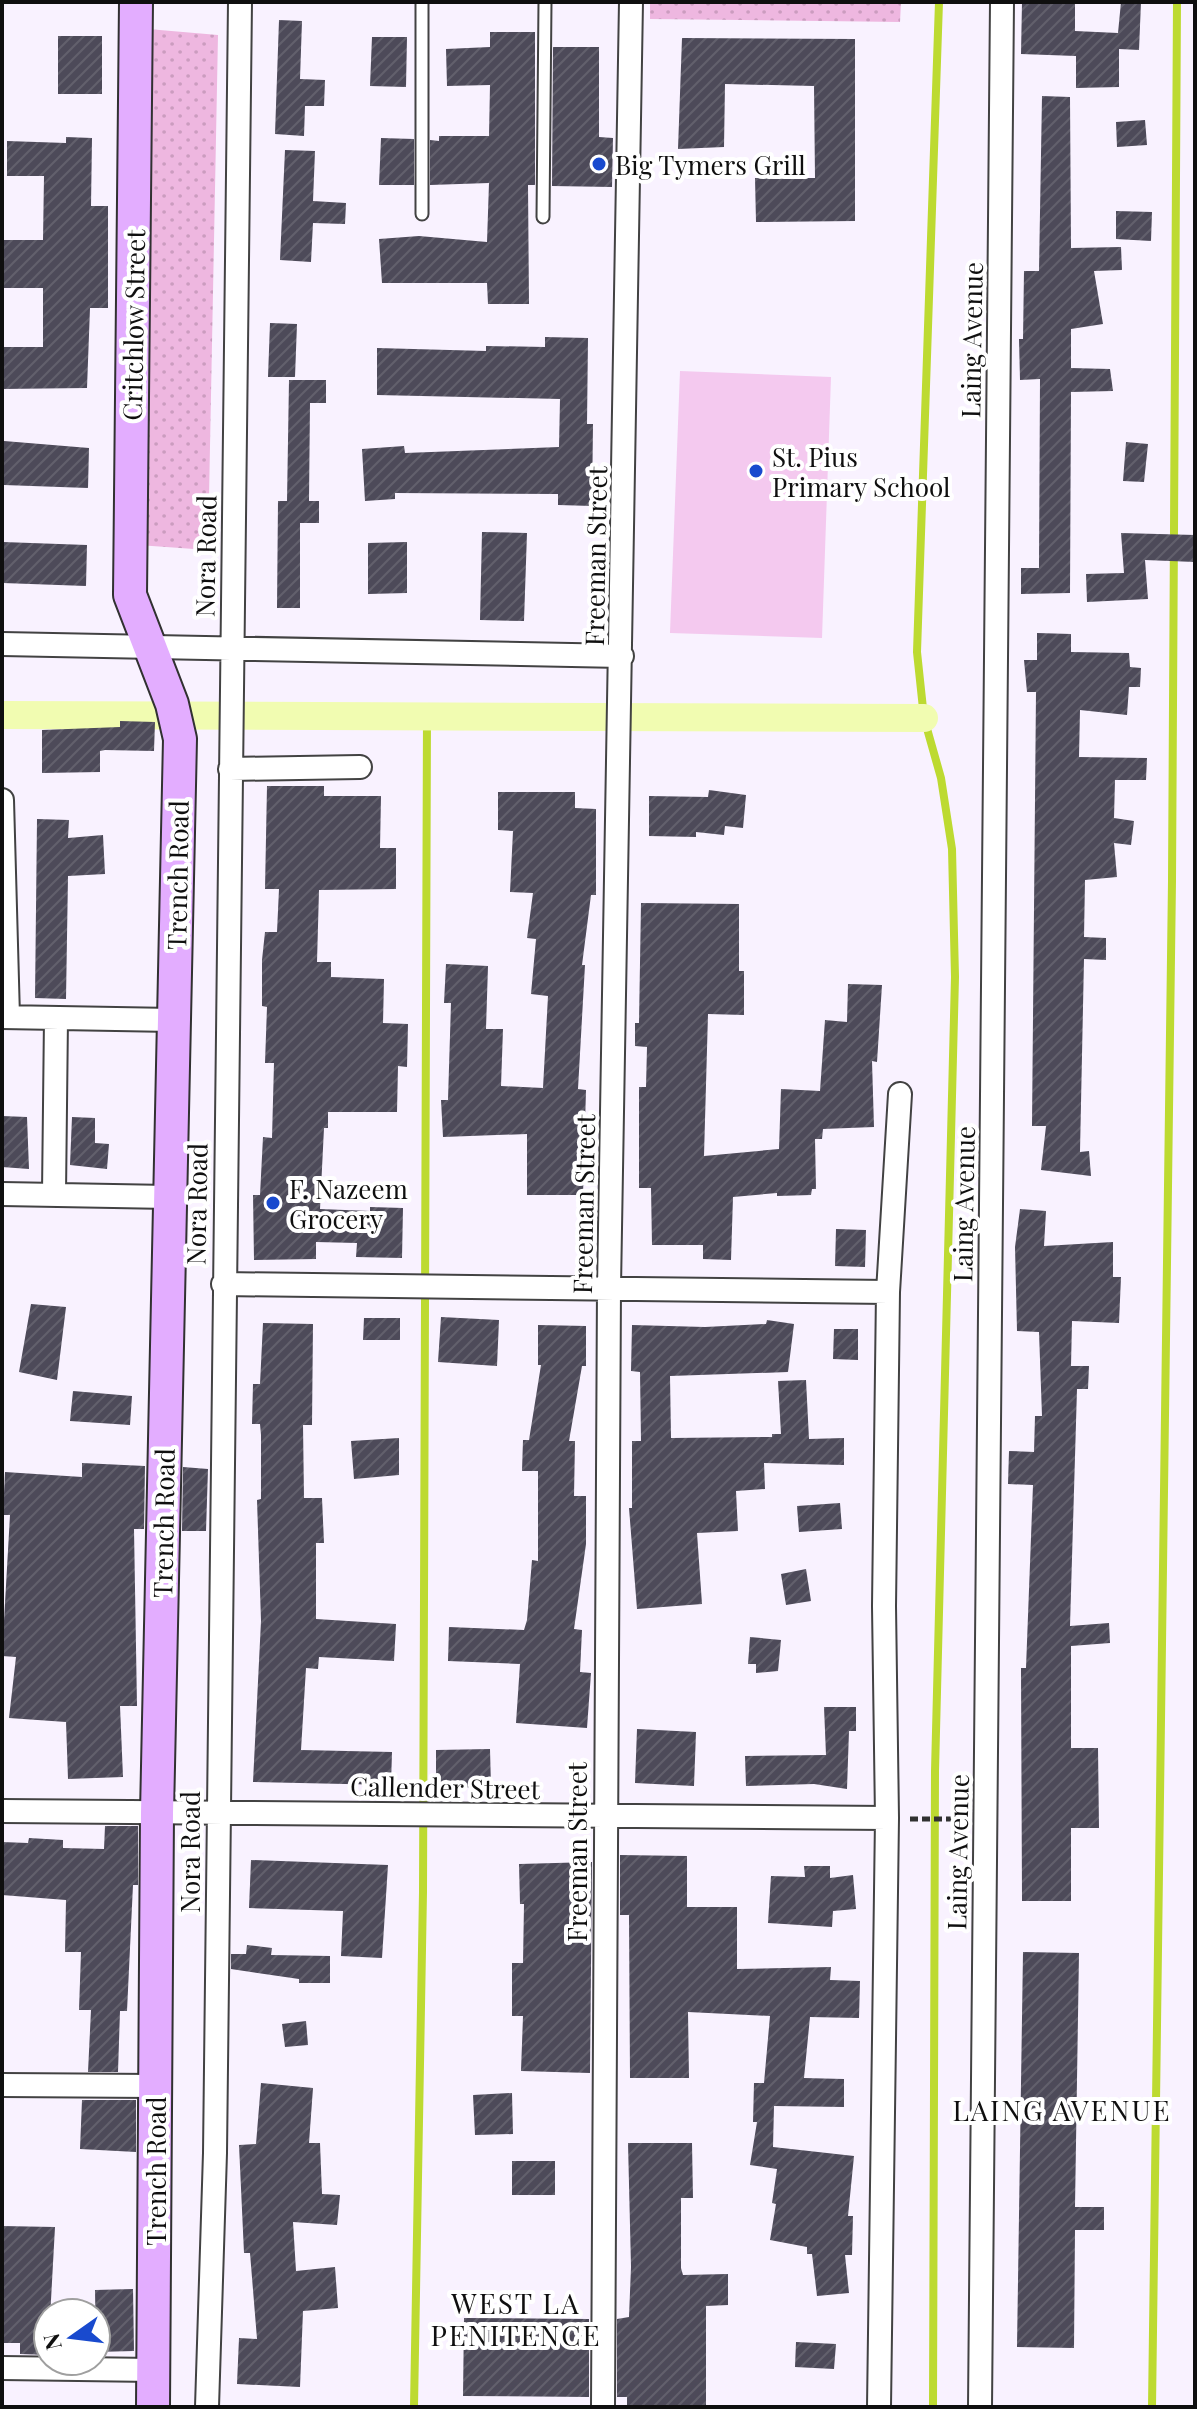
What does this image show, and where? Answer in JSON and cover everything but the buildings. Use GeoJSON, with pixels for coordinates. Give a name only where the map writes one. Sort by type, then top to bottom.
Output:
{"type":"FeatureCollection","features":[{"type":"Feature","properties":{"kind":"street","name":"Critchlow Street"},"geometry":{"type":"LineString","coordinates":[[136,2],[130,595],[147,646]]}},
{"type":"Feature","properties":{"kind":"street","name":"Nora Road"},"geometry":{"type":"LineString","coordinates":[[207,2407],[215,2153],[240,2]]}},
{"type":"Feature","properties":{"kind":"street","name":"Freeman Street"},"geometry":{"type":"LineString","coordinates":[[603,2407],[609,1287],[631,2]]}},
{"type":"Feature","properties":{"kind":"street","name":"Laing Avenue"},"geometry":{"type":"LineString","coordinates":[[980,2407],[1002,2]]}},
{"type":"Feature","properties":{"kind":"street"},"geometry":{"type":"LineString","coordinates":[[2,644],[622,656]]}},
{"type":"Feature","properties":{"kind":"street","name":"Trench Road"},"geometry":{"type":"LineString","coordinates":[[147,646],[172,704],[180,739],[157,1813],[153,2407]]}},
{"type":"Feature","properties":{"kind":"street"},"geometry":{"type":"LineString","coordinates":[[230,769],[360,767]]}},
{"type":"Feature","properties":{"kind":"street"},"geometry":{"type":"LineString","coordinates":[[2,800],[5,1017],[173,1020]]}},
{"type":"Feature","properties":{"kind":"street"},"geometry":{"type":"LineString","coordinates":[[54,1193],[56,1018]]}},
{"type":"Feature","properties":{"kind":"street"},"geometry":{"type":"LineString","coordinates":[[879,2407],[887,1818],[884,1606],[888,1292],[900,1094]]}},
{"type":"Feature","properties":{"kind":"street"},"geometry":{"type":"LineString","coordinates":[[2,1194],[169,1197]]}},
{"type":"Feature","properties":{"kind":"street"},"geometry":{"type":"LineString","coordinates":[[223,1284],[888,1292]]}},
{"type":"Feature","properties":{"kind":"street","name":"Callender Street"},"geometry":{"type":"LineString","coordinates":[[2,1811],[887,1818]]}},
{"type":"Feature","properties":{"kind":"street"},"geometry":{"type":"LineString","coordinates":[[2,2085],[155,2086]]}},
{"type":"Feature","properties":{"kind":"street"},"geometry":{"type":"LineString","coordinates":[[2,2368],[154,2370]]}},
{"type":"Feature","properties":{"kind":"lane"},"geometry":{"type":"LineString","coordinates":[[422,2],[422,214]]}},
{"type":"Feature","properties":{"kind":"lane"},"geometry":{"type":"LineString","coordinates":[[543,217],[545,2]]}},
{"type":"Feature","properties":{"kind":"path"},"geometry":{"type":"LineString","coordinates":[[915,1819],[959,1819]]}},
{"type":"Feature","properties":{"kind":"shaded area"},"geometry":{"type":"Polygon","coordinates":[[[650,2],[901,2],[900,22],[650,19],[650,2]]]}},
{"type":"Feature","properties":{"kind":"shaded area"},"geometry":{"type":"Polygon","coordinates":[[[148,29],[218,35],[208,550],[138,545],[148,29]]]}},
{"type":"Feature","properties":{"kind":"shaded area"},"geometry":{"type":"Polygon","coordinates":[[[680,371],[831,377],[822,638],[670,633],[680,371]]]}},
{"type":"Feature","properties":{"kind":"waterway"},"geometry":{"type":"LineString","coordinates":[[933,2407],[935,1771],[955,977],[952,849],[941,778],[924,718],[917,652],[939,2]]}},
{"type":"Feature","properties":{"kind":"waterway"},"geometry":{"type":"LineString","coordinates":[[1152,2407],[1172,881],[1177,2]]}},
{"type":"Feature","properties":{"kind":"waterway"},"geometry":{"type":"LineString","coordinates":[[2,715],[924,718]]}},
{"type":"Feature","properties":{"kind":"waterway"},"geometry":{"type":"LineString","coordinates":[[414,2407],[423,1892],[427,716]]}},
{"type":"Feature","properties":{"kind":"place","name":"Big Tymers Grill"},"geometry":{"type":"Point","coordinates":[599,164]}},
{"type":"Feature","properties":{"kind":"place","name":"St. Pius Primary School"},"geometry":{"type":"Point","coordinates":[756,471]}},
{"type":"Feature","properties":{"kind":"place","name":"F. Nazeem Grocery"},"geometry":{"type":"Point","coordinates":[273,1203]}},
{"type":"Feature","properties":{"kind":"district","name":"LAING AVENUE"},"geometry":{"type":"Point","coordinates":[1062,2109]}},
{"type":"Feature","properties":{"kind":"district","name":"WEST LA PENITENCE"},"geometry":{"type":"Point","coordinates":[516,2318]}}]}
